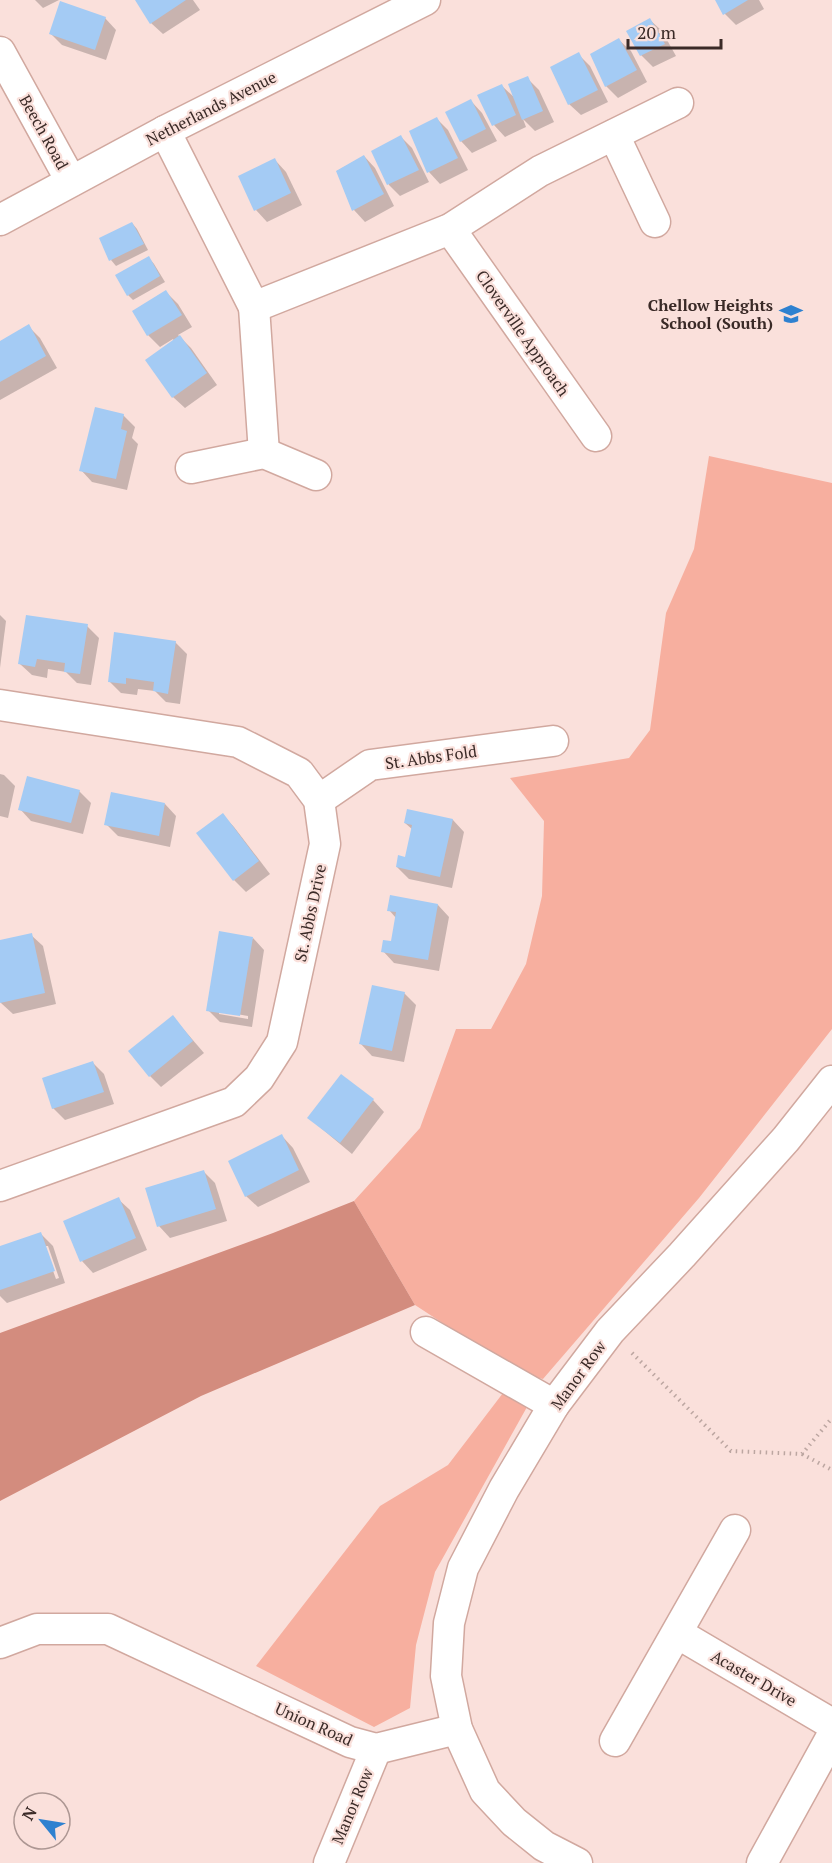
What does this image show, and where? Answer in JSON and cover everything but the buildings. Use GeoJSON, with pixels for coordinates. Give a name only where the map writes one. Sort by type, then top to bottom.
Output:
{"type":"FeatureCollection","features":[{"type":"Feature","properties":{"kind":"street","name":"Netherlands Avenue"},"geometry":{"type":"LineString","coordinates":[[0,220],[165,131],[425,0]]}},
{"type":"Feature","properties":{"kind":"street","name":"Beech Road"},"geometry":{"type":"LineString","coordinates":[[0,52],[71,181]]}},
{"type":"Feature","properties":{"kind":"street"},"geometry":{"type":"LineString","coordinates":[[254,307],[450,229],[540,171],[678,103]]}},
{"type":"Feature","properties":{"kind":"street"},"geometry":{"type":"LineString","coordinates":[[165,131],[254,307],[264,453]]}},
{"type":"Feature","properties":{"kind":"street"},"geometry":{"type":"LineString","coordinates":[[614,135],[655,222]]}},
{"type":"Feature","properties":{"kind":"street","name":"Cloverville Approach"},"geometry":{"type":"LineString","coordinates":[[450,229],[596,436]]}},
{"type":"Feature","properties":{"kind":"street"},"geometry":{"type":"LineString","coordinates":[[191,468],[264,453],[316,475]]}},
{"type":"Feature","properties":{"kind":"street","name":"St. Abbs Drive"},"geometry":{"type":"LineString","coordinates":[[0,705],[238,742],[299,773],[319,800],[325,844],[282,1041],[260,1078],[234,1102],[0,1186]]}},
{"type":"Feature","properties":{"kind":"street","name":"St. Abbs Fold"},"geometry":{"type":"LineString","coordinates":[[319,800],[369,765],[553,741]]}},
{"type":"Feature","properties":{"kind":"street","name":"Manor Row"},"geometry":{"type":"LineString","coordinates":[[457,1729],[446,1676],[449,1623],[464,1568],[504,1489],[554,1405],[610,1331],[778,1148],[832,1081]]}},
{"type":"Feature","properties":{"kind":"street"},"geometry":{"type":"LineString","coordinates":[[426,1332],[554,1405]]}},
{"type":"Feature","properties":{"kind":"street"},"geometry":{"type":"LineString","coordinates":[[615,1741],[735,1530]]}},
{"type":"Feature","properties":{"kind":"street","name":"Union Road"},"geometry":{"type":"LineString","coordinates":[[0,1643],[36,1629],[108,1629],[350,1742],[376,1749],[457,1729]]}},
{"type":"Feature","properties":{"kind":"street","name":"Acaster Drive"},"geometry":{"type":"LineString","coordinates":[[677,1633],[832,1724]]}},
{"type":"Feature","properties":{"kind":"street"},"geometry":{"type":"LineString","coordinates":[[457,1729],[485,1791],[514,1822],[544,1846],[577,1863]]}},
{"type":"Feature","properties":{"kind":"street"},"geometry":{"type":"LineString","coordinates":[[762,1863],[832,1736]]}},
{"type":"Feature","properties":{"kind":"street","name":"Manor Row"},"geometry":{"type":"LineString","coordinates":[[329,1863],[376,1749]]}},
{"type":"Feature","properties":{"kind":"path"},"geometry":{"type":"LineString","coordinates":[[610,1331],[731,1451],[802,1454],[832,1470]]}},
{"type":"Feature","properties":{"kind":"path"},"geometry":{"type":"LineString","coordinates":[[802,1454],[832,1418]]}},
{"type":"Feature","properties":{"kind":"shaded area"},"geometry":{"type":"Polygon","coordinates":[[[709,456],[832,483],[832,1029],[699,1198],[543,1379],[519,1373],[415,1305],[354,1201],[420,1128],[456,1029],[491,1029],[526,964],[542,896],[544,821],[510,778],[629,758],[650,730],[666,613],[694,549],[709,456]]]}},
{"type":"Feature","properties":{"kind":"shaded area"},"geometry":{"type":"Polygon","coordinates":[[[354,1201],[415,1305],[201,1396],[0,1501],[0,1333],[354,1201]]]}},
{"type":"Feature","properties":{"kind":"shaded area"},"geometry":{"type":"Polygon","coordinates":[[[503,1393],[527,1407],[435,1572],[416,1645],[410,1708],[374,1727],[256,1666],[380,1506],[448,1465],[503,1393]]]}},
{"type":"Feature","properties":{"kind":"place","name":"Chellow Heights School (South)"},"geometry":{"type":"Point","coordinates":[791,314]}}]}
